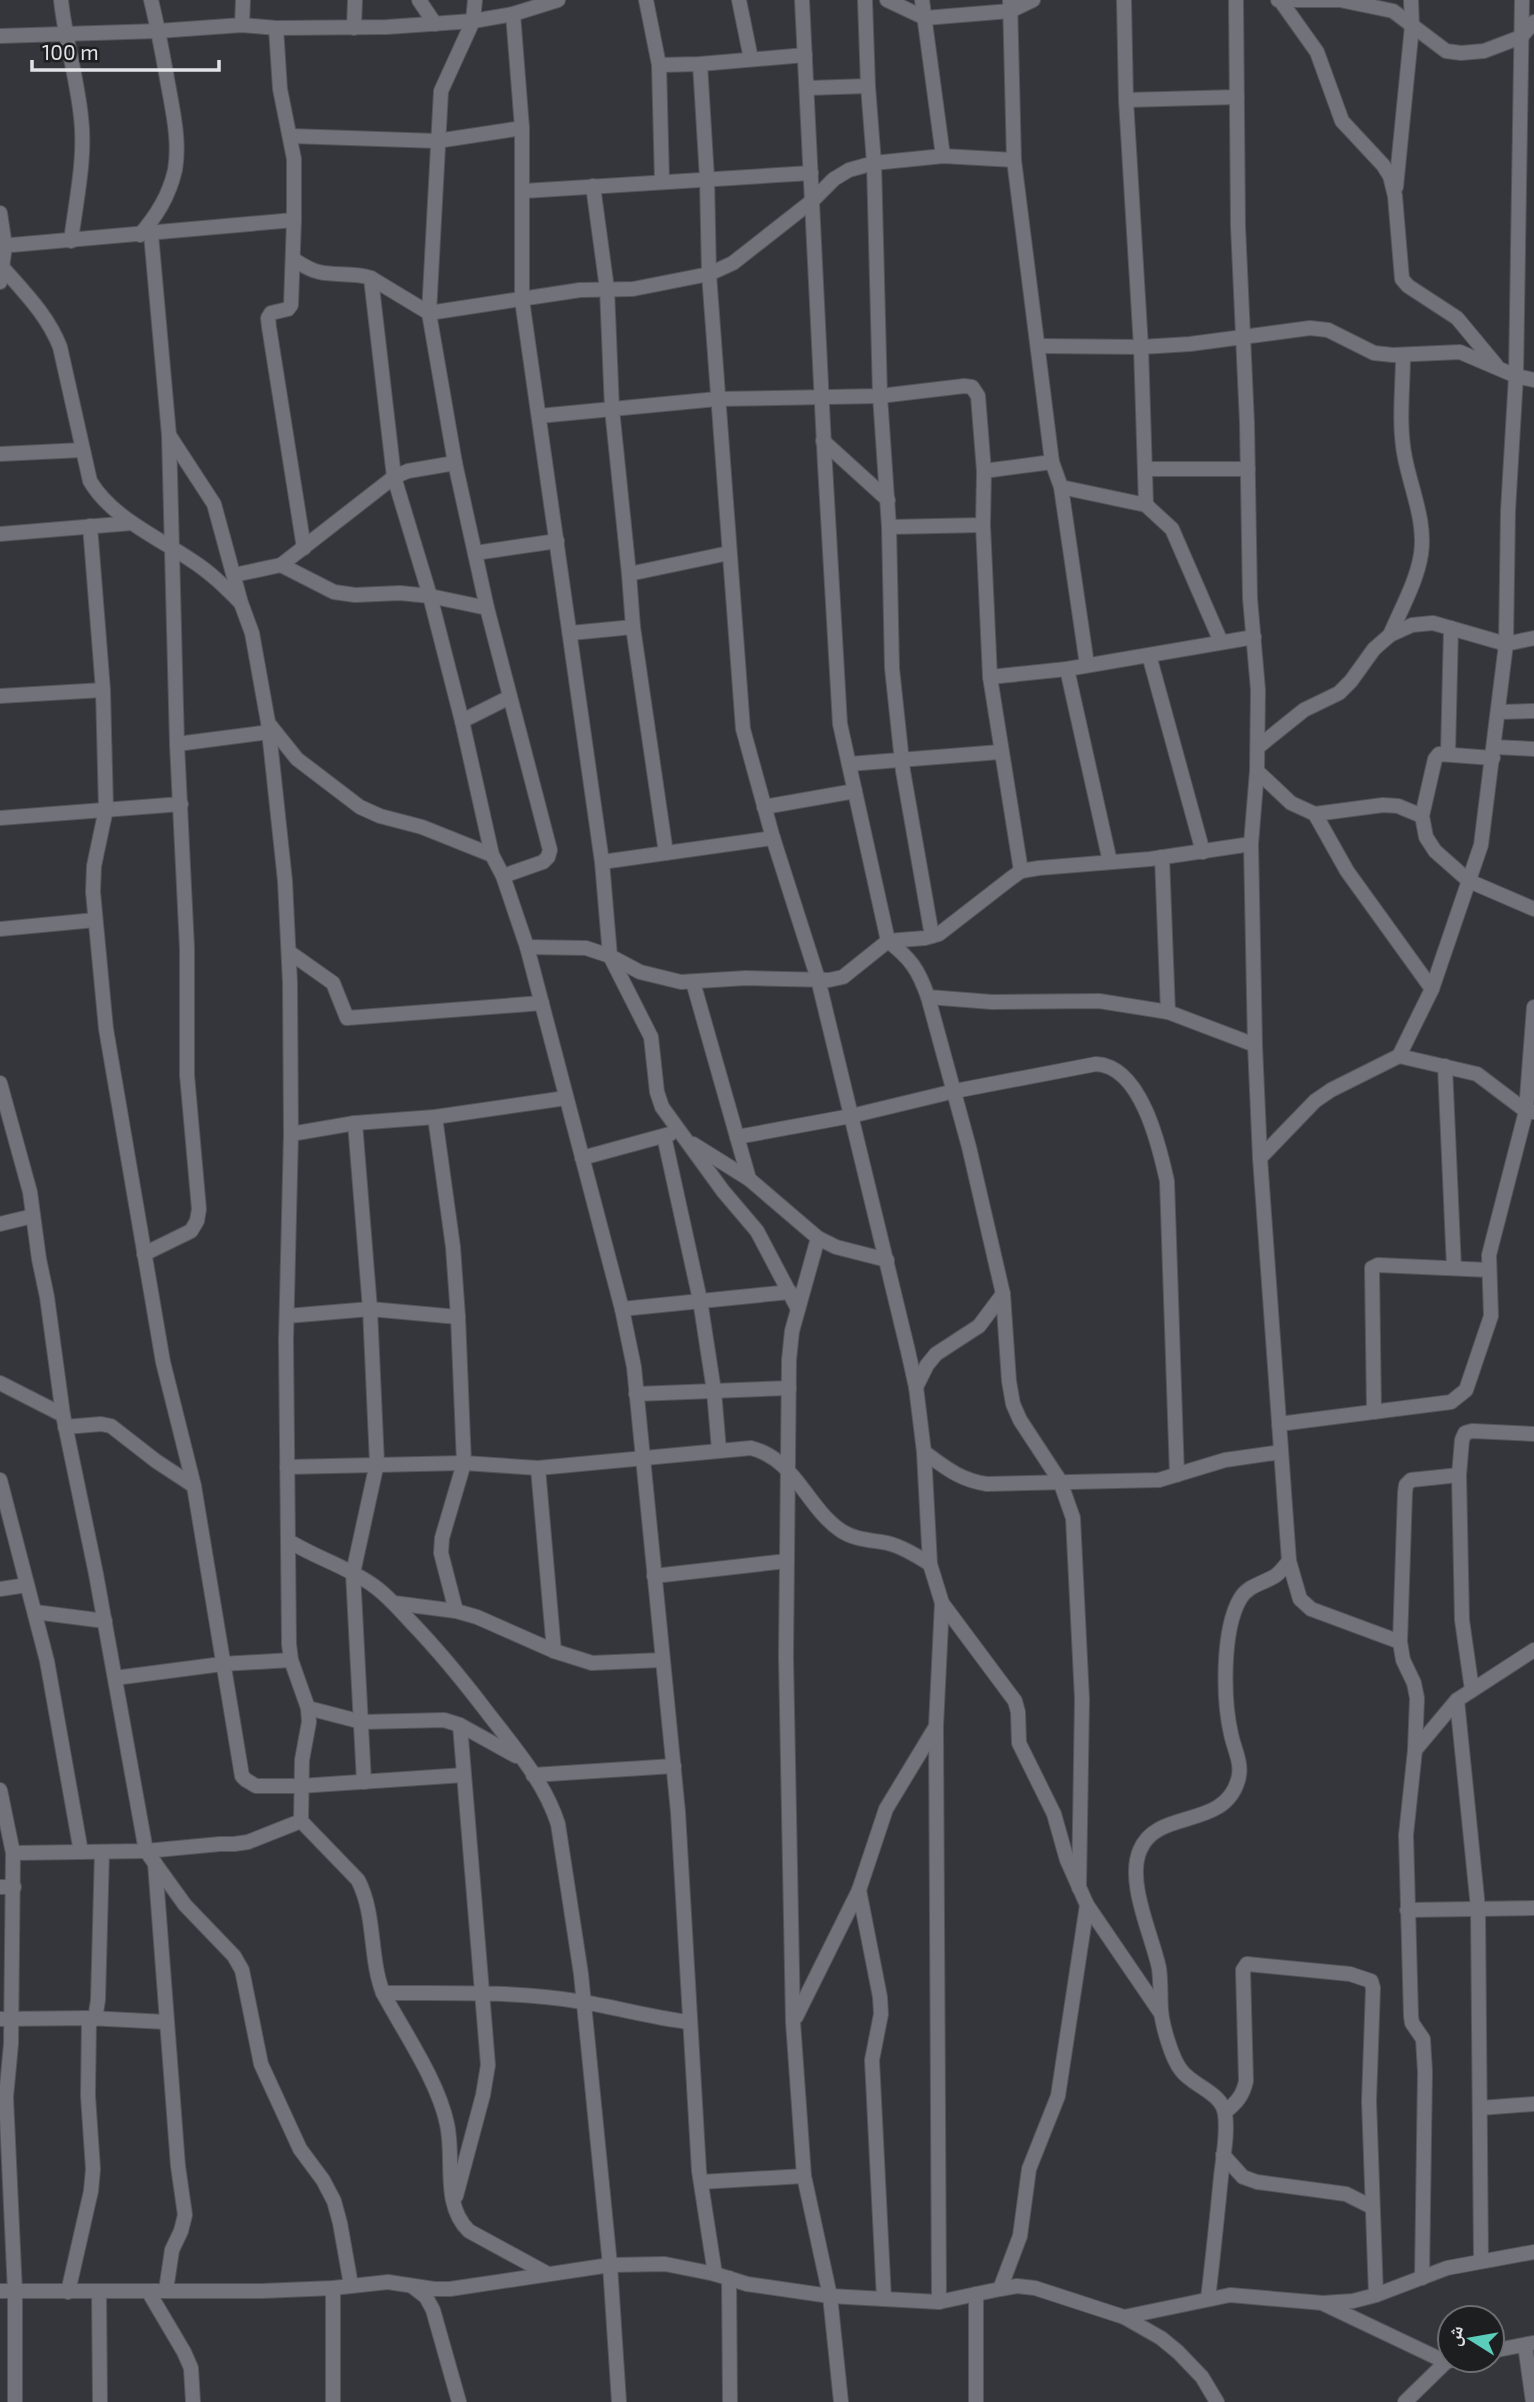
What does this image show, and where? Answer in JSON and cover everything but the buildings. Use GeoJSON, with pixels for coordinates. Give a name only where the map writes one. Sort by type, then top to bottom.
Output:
{"type":"FeatureCollection","features":[{"type":"Feature","properties":{"kind":"street"},"geometry":{"type":"LineString","coordinates":[[61,0],[78,96],[82,139],[71,241]]}},
{"type":"Feature","properties":{"kind":"street"},"geometry":{"type":"LineString","coordinates":[[145,1254],[191,1231],[197,1222],[199,1209],[187,1075],[187,948],[177,744],[169,435],[146,235],[167,194],[177,150],[174,120],[151,0]]}},
{"type":"Feature","properties":{"kind":"street"},"geometry":{"type":"LineString","coordinates":[[242,25],[243,0]]}},
{"type":"Feature","properties":{"kind":"street"},"geometry":{"type":"LineString","coordinates":[[354,27],[355,0]]}},
{"type":"Feature","properties":{"kind":"street"},"geometry":{"type":"LineString","coordinates":[[419,0],[435,24]]}},
{"type":"Feature","properties":{"kind":"street"},"geometry":{"type":"LineString","coordinates":[[475,0],[472,21],[441,92],[429,313],[455,463],[486,608],[550,850],[543,862],[503,876]]}},
{"type":"Feature","properties":{"kind":"street"},"geometry":{"type":"LineString","coordinates":[[0,36],[158,31],[242,25],[276,28],[435,24],[513,14],[558,0]]}},
{"type":"Feature","properties":{"kind":"street"},"geometry":{"type":"LineString","coordinates":[[646,0],[659,65],[662,181]]}},
{"type":"Feature","properties":{"kind":"street"},"geometry":{"type":"LineString","coordinates":[[739,0],[751,60]]}},
{"type":"Feature","properties":{"kind":"street"},"geometry":{"type":"LineString","coordinates":[[802,0],[823,441],[840,724],[888,941],[909,957],[919,973],[955,1091],[1003,1294],[1013,1404],[1020,1420],[1059,1481],[1069,1504],[1075,1533],[1082,1699],[1079,1888]]}},
{"type":"Feature","properties":{"kind":"street"},"geometry":{"type":"LineString","coordinates":[[865,0],[874,163],[880,396],[888,500],[890,638],[901,760],[932,936]]}},
{"type":"Feature","properties":{"kind":"street"},"geometry":{"type":"LineString","coordinates":[[887,0],[925,18],[1033,0]]}},
{"type":"Feature","properties":{"kind":"street"},"geometry":{"type":"LineString","coordinates":[[922,0],[943,156]]}},
{"type":"Feature","properties":{"kind":"street"},"geometry":{"type":"LineString","coordinates":[[1124,0],[1126,100],[1141,346],[1146,505]]}},
{"type":"Feature","properties":{"kind":"street"},"geometry":{"type":"LineString","coordinates":[[1236,0],[1238,226],[1248,469],[1250,598],[1258,690],[1257,771],[1251,844],[1255,1045],[1259,1158],[1289,1561],[1300,1599],[1311,1609],[1400,1642]]}},
{"type":"Feature","properties":{"kind":"street"},"geometry":{"type":"LineString","coordinates":[[1279,0],[1340,0],[1393,11],[1446,51],[1461,53],[1484,51],[1521,37],[1534,22]]}},
{"type":"Feature","properties":{"kind":"street"},"geometry":{"type":"LineString","coordinates":[[1279,0],[1317,52],[1342,121],[1390,176],[1395,196],[1402,279],[1408,286],[1457,318],[1498,368]]}},
{"type":"Feature","properties":{"kind":"street"},"geometry":{"type":"LineString","coordinates":[[1395,196],[1412,26],[1411,0]]}},
{"type":"Feature","properties":{"kind":"street"},"geometry":{"type":"LineString","coordinates":[[1259,1158],[1323,1096],[1399,1056],[1432,989],[1481,845],[1506,644],[1508,511],[1516,376],[1522,0]]}},
{"type":"Feature","properties":{"kind":"street"},"geometry":{"type":"LineString","coordinates":[[1010,5],[1014,160],[1052,462],[1061,486],[1087,665]]}},
{"type":"Feature","properties":{"kind":"street"},"geometry":{"type":"LineString","coordinates":[[513,14],[524,191],[522,300],[603,862],[610,956],[651,1037],[657,1092],[676,1136],[757,1231],[798,1309]]}},
{"type":"Feature","properties":{"kind":"street"},"geometry":{"type":"LineString","coordinates":[[276,28],[279,89],[294,159],[294,220],[290,305],[288,309],[271,313],[269,327],[304,548]]}},
{"type":"Feature","properties":{"kind":"street"},"geometry":{"type":"LineString","coordinates":[[659,65],[805,55]]}},
{"type":"Feature","properties":{"kind":"street"},"geometry":{"type":"LineString","coordinates":[[700,64],[717,399],[743,729],[772,838],[818,979],[916,1387],[924,1452],[930,1564],[942,1603],[1015,1701],[1019,1743],[1054,1814],[1067,1860],[1087,1905],[1161,2014]]}},
{"type":"Feature","properties":{"kind":"street"},"geometry":{"type":"LineString","coordinates":[[808,88],[868,86]]}},
{"type":"Feature","properties":{"kind":"street"},"geometry":{"type":"LineString","coordinates":[[1126,100],[1237,97]]}},
{"type":"Feature","properties":{"kind":"street"},"geometry":{"type":"LineString","coordinates":[[291,136],[437,141],[522,128]]}},
{"type":"Feature","properties":{"kind":"street"},"geometry":{"type":"LineString","coordinates":[[293,259],[309,270],[320,273],[362,274],[429,313],[580,290],[633,289],[709,274],[733,263],[812,201],[834,179],[849,170],[874,163],[943,156],[1014,160]]}},
{"type":"Feature","properties":{"kind":"street"},"geometry":{"type":"LineString","coordinates":[[524,191],[811,173]]}},
{"type":"Feature","properties":{"kind":"street"},"geometry":{"type":"LineString","coordinates":[[593,186],[607,289],[612,409],[633,627],[666,853]]}},
{"type":"Feature","properties":{"kind":"street"},"geometry":{"type":"LineString","coordinates":[[0,213],[2,275],[45,317],[54,332],[60,347],[90,481],[96,492],[132,523],[212,575],[241,603]]}},
{"type":"Feature","properties":{"kind":"street"},"geometry":{"type":"LineString","coordinates":[[2,246],[294,220]]}},
{"type":"Feature","properties":{"kind":"street"},"geometry":{"type":"LineString","coordinates":[[372,278],[394,477],[430,596],[463,721],[492,855],[503,876],[527,947],[622,1309],[634,1367],[678,1812],[701,2182],[722,2276],[730,2402]]}},
{"type":"Feature","properties":{"kind":"street"},"geometry":{"type":"LineString","coordinates":[[1039,346],[1141,346],[1221,340],[1310,328],[1328,330],[1374,353],[1403,355],[1460,352],[1516,376],[1534,380]]}},
{"type":"Feature","properties":{"kind":"street"},"geometry":{"type":"LineString","coordinates":[[1390,635],[1418,568],[1423,531],[1404,457],[1403,355]]}},
{"type":"Feature","properties":{"kind":"street"},"geometry":{"type":"LineString","coordinates":[[539,416],[717,399],[880,396],[972,387],[978,396],[984,471],[983,525],[990,677],[1021,872]]}},
{"type":"Feature","properties":{"kind":"street"},"geometry":{"type":"LineString","coordinates":[[169,435],[214,504],[252,633],[268,727],[285,881],[289,952],[291,1134],[287,1316],[289,1644],[291,1660],[308,1708],[309,1722],[300,1786],[301,1821],[358,1880],[363,1890],[369,1909],[377,1978],[440,2097],[448,2126],[453,2208],[460,2222],[469,2231],[548,2274]]}},
{"type":"Feature","properties":{"kind":"street"},"geometry":{"type":"LineString","coordinates":[[823,441],[888,500]]}},
{"type":"Feature","properties":{"kind":"street"},"geometry":{"type":"LineString","coordinates":[[0,454],[82,450]]}},
{"type":"Feature","properties":{"kind":"street"},"geometry":{"type":"LineString","coordinates":[[984,471],[1052,462]]}},
{"type":"Feature","properties":{"kind":"street"},"geometry":{"type":"LineString","coordinates":[[234,575],[281,565],[394,477],[408,471],[455,463]]}},
{"type":"Feature","properties":{"kind":"street"},"geometry":{"type":"LineString","coordinates":[[1146,469],[1248,469]]}},
{"type":"Feature","properties":{"kind":"street"},"geometry":{"type":"LineString","coordinates":[[1061,486],[1146,505],[1172,530],[1221,642]]}},
{"type":"Feature","properties":{"kind":"street"},"geometry":{"type":"LineString","coordinates":[[0,534],[132,523]]}},
{"type":"Feature","properties":{"kind":"street"},"geometry":{"type":"LineString","coordinates":[[889,527],[983,525]]}},
{"type":"Feature","properties":{"kind":"street"},"geometry":{"type":"LineString","coordinates":[[90,526],[103,690],[106,809],[94,866],[93,892],[106,1029],[163,1362],[194,1486],[242,1776],[256,1786],[300,1786],[464,1775]]}},
{"type":"Feature","properties":{"kind":"street"},"geometry":{"type":"LineString","coordinates":[[475,553],[557,541]]}},
{"type":"Feature","properties":{"kind":"street"},"geometry":{"type":"LineString","coordinates":[[629,574],[729,553]]}},
{"type":"Feature","properties":{"kind":"street"},"geometry":{"type":"LineString","coordinates":[[281,565],[334,592],[430,596],[486,608]]}},
{"type":"Feature","properties":{"kind":"street"},"geometry":{"type":"LineString","coordinates":[[1258,747],[1304,710],[1339,693],[1374,649],[1390,635],[1412,625],[1433,623],[1506,644],[1534,638]]}},
{"type":"Feature","properties":{"kind":"street"},"geometry":{"type":"LineString","coordinates":[[571,634],[633,627]]}},
{"type":"Feature","properties":{"kind":"street"},"geometry":{"type":"LineString","coordinates":[[1448,754],[1451,628]]}},
{"type":"Feature","properties":{"kind":"street"},"geometry":{"type":"LineString","coordinates":[[990,677],[1067,669],[1254,637]]}},
{"type":"Feature","properties":{"kind":"street"},"geometry":{"type":"LineString","coordinates":[[1149,655],[1203,852]]}},
{"type":"Feature","properties":{"kind":"street"},"geometry":{"type":"LineString","coordinates":[[1067,669],[1110,862]]}},
{"type":"Feature","properties":{"kind":"street"},"geometry":{"type":"LineString","coordinates":[[0,696],[103,690]]}},
{"type":"Feature","properties":{"kind":"street"},"geometry":{"type":"LineString","coordinates":[[463,721],[510,697]]}},
{"type":"Feature","properties":{"kind":"street"},"geometry":{"type":"LineString","coordinates":[[1499,712],[1534,711]]}},
{"type":"Feature","properties":{"kind":"street"},"geometry":{"type":"LineString","coordinates":[[177,744],[268,727]]}},
{"type":"Feature","properties":{"kind":"street"},"geometry":{"type":"LineString","coordinates":[[268,727],[297,759],[360,807],[380,816],[422,827],[492,855]]}},
{"type":"Feature","properties":{"kind":"street"},"geometry":{"type":"LineString","coordinates":[[1534,749],[1439,754],[1435,759],[1422,816],[1426,837],[1435,851],[1469,881],[1534,909]]}},
{"type":"Feature","properties":{"kind":"street"},"geometry":{"type":"LineString","coordinates":[[849,764],[1000,752]]}},
{"type":"Feature","properties":{"kind":"street"},"geometry":{"type":"LineString","coordinates":[[1257,771],[1291,803],[1315,814],[1383,805],[1398,806],[1422,816]]}},
{"type":"Feature","properties":{"kind":"street"},"geometry":{"type":"LineString","coordinates":[[764,807],[855,791]]}},
{"type":"Feature","properties":{"kind":"street"},"geometry":{"type":"LineString","coordinates":[[0,818],[181,804]]}},
{"type":"Feature","properties":{"kind":"street"},"geometry":{"type":"LineString","coordinates":[[1315,814],[1347,871],[1432,989]]}},
{"type":"Feature","properties":{"kind":"street"},"geometry":{"type":"LineString","coordinates":[[603,862],[772,838]]}},
{"type":"Feature","properties":{"kind":"street"},"geometry":{"type":"LineString","coordinates":[[527,947],[586,948],[610,956],[640,972],[672,981],[843,977],[888,941],[939,934],[1021,872],[1162,857],[1251,844]]}},
{"type":"Feature","properties":{"kind":"street"},"geometry":{"type":"LineString","coordinates":[[1162,857],[1168,1012]]}},
{"type":"Feature","properties":{"kind":"street"},"geometry":{"type":"LineString","coordinates":[[0,929],[95,920]]}},
{"type":"Feature","properties":{"kind":"street"},"geometry":{"type":"LineString","coordinates":[[289,952],[328,977],[334,984],[347,1018],[542,1003]]}},
{"type":"Feature","properties":{"kind":"street"},"geometry":{"type":"LineString","coordinates":[[693,982],[749,1179]]}},
{"type":"Feature","properties":{"kind":"street"},"geometry":{"type":"LineString","coordinates":[[928,997],[992,1002],[1098,1001],[1168,1012],[1255,1045]]}},
{"type":"Feature","properties":{"kind":"street"},"geometry":{"type":"LineString","coordinates":[[1279,1424],[1451,1402],[1466,1390],[1490,1316],[1489,1270],[1492,1242],[1530,1112],[1534,1007]]}},
{"type":"Feature","properties":{"kind":"street"},"geometry":{"type":"LineString","coordinates":[[1399,1056],[1477,1074],[1530,1112]]}},
{"type":"Feature","properties":{"kind":"street"},"geometry":{"type":"LineString","coordinates":[[737,1138],[1096,1064],[1119,1071],[1133,1085],[1160,1152],[1167,1181],[1177,1475]]}},
{"type":"Feature","properties":{"kind":"street"},"geometry":{"type":"LineString","coordinates":[[1445,1066],[1454,1268]]}},
{"type":"Feature","properties":{"kind":"street"},"geometry":{"type":"LineString","coordinates":[[0,1083],[3,1106],[30,1192],[64,1421],[151,1857],[177,2166],[185,2215],[172,2250],[166,2290]]}},
{"type":"Feature","properties":{"kind":"street"},"geometry":{"type":"LineString","coordinates":[[291,1134],[355,1123],[435,1117],[566,1098]]}},
{"type":"Feature","properties":{"kind":"street"},"geometry":{"type":"LineString","coordinates":[[435,1117],[453,1247],[458,1317],[464,1463],[442,1538],[441,1553],[456,1611]]}},
{"type":"Feature","properties":{"kind":"street"},"geometry":{"type":"LineString","coordinates":[[355,1123],[370,1309],[377,1463],[354,1573],[364,1782]]}},
{"type":"Feature","properties":{"kind":"street"},"geometry":{"type":"LineString","coordinates":[[676,1136],[714,1391],[719,1450]]}},
{"type":"Feature","properties":{"kind":"street"},"geometry":{"type":"LineString","coordinates":[[582,1158],[676,1136],[749,1179],[818,1238],[836,1247],[887,1260]]}},
{"type":"Feature","properties":{"kind":"street"},"geometry":{"type":"LineString","coordinates":[[0,1224],[33,1216]]}},
{"type":"Feature","properties":{"kind":"street"},"geometry":{"type":"LineString","coordinates":[[818,1238],[792,1331],[786,1467],[786,1671],[793,2022],[804,2176],[830,2296],[841,2402]]}},
{"type":"Feature","properties":{"kind":"street"},"geometry":{"type":"LineString","coordinates":[[1374,1412],[1372,1268],[1378,1265],[1489,1270]]}},
{"type":"Feature","properties":{"kind":"street"},"geometry":{"type":"LineString","coordinates":[[622,1309],[790,1292]]}},
{"type":"Feature","properties":{"kind":"street"},"geometry":{"type":"LineString","coordinates":[[916,1387],[936,1354],[979,1326],[1003,1294]]}},
{"type":"Feature","properties":{"kind":"street"},"geometry":{"type":"LineString","coordinates":[[287,1316],[370,1309],[458,1317]]}},
{"type":"Feature","properties":{"kind":"street"},"geometry":{"type":"LineString","coordinates":[[0,1383],[64,1421],[111,1426],[194,1486]]}},
{"type":"Feature","properties":{"kind":"street"},"geometry":{"type":"LineString","coordinates":[[636,1394],[789,1388]]}},
{"type":"Feature","properties":{"kind":"street"},"geometry":{"type":"LineString","coordinates":[[1472,1690],[1462,1620],[1459,1475],[1462,1440],[1465,1433],[1472,1431],[1534,1434]]}},
{"type":"Feature","properties":{"kind":"street"},"geometry":{"type":"LineString","coordinates":[[287,1466],[464,1463],[538,1468],[751,1448],[765,1451],[786,1467],[840,1530],[909,1551],[930,1564]]}},
{"type":"Feature","properties":{"kind":"street"},"geometry":{"type":"LineString","coordinates":[[924,1452],[956,1475],[970,1482],[987,1484],[1141,1482],[1177,1475],[1225,1460],[1281,1452]]}},
{"type":"Feature","properties":{"kind":"street"},"geometry":{"type":"LineString","coordinates":[[538,1468],[554,1651]]}},
{"type":"Feature","properties":{"kind":"street"},"geometry":{"type":"LineString","coordinates":[[1422,2278],[1425,2072],[1423,2039],[1412,2023],[1411,2016],[1406,1835],[1415,1750],[1416,1689],[1400,1642],[1406,1485],[1411,1480],[1459,1475]]}},
{"type":"Feature","properties":{"kind":"street"},"geometry":{"type":"LineString","coordinates":[[0,1480],[47,1661],[81,1852]]}},
{"type":"Feature","properties":{"kind":"street"},"geometry":{"type":"LineString","coordinates":[[289,1541],[354,1573],[394,1603],[447,1660],[523,1760],[552,1807],[558,1824],[584,2002],[610,2265],[619,2402]]}},
{"type":"Feature","properties":{"kind":"street"},"geometry":{"type":"LineString","coordinates":[[653,1576],[787,1561]]}},
{"type":"Feature","properties":{"kind":"street"},"geometry":{"type":"LineString","coordinates":[[1209,2298],[1225,2112],[1210,2092],[1180,2070],[1172,2053],[1161,2014],[1159,1969],[1137,1884],[1136,1868],[1140,1849],[1149,1835],[1169,1825],[1214,1811],[1230,1797],[1239,1780],[1240,1765],[1227,1712],[1228,1637],[1238,1601],[1244,1592],[1275,1576],[1289,1561]]}},
{"type":"Feature","properties":{"kind":"street"},"geometry":{"type":"LineString","coordinates":[[0,1589],[27,1585]]}},
{"type":"Feature","properties":{"kind":"street"},"geometry":{"type":"LineString","coordinates":[[394,1603],[456,1611],[477,1617],[554,1651],[592,1663],[662,1660]]}},
{"type":"Feature","properties":{"kind":"street"},"geometry":{"type":"LineString","coordinates":[[939,2302],[936,1726],[942,1603]]}},
{"type":"Feature","properties":{"kind":"street"},"geometry":{"type":"LineString","coordinates":[[35,1612],[105,1621]]}},
{"type":"Feature","properties":{"kind":"street"},"geometry":{"type":"LineString","coordinates":[[1415,1750],[1457,1700],[1532,1653]]}},
{"type":"Feature","properties":{"kind":"street"},"geometry":{"type":"LineString","coordinates":[[116,1678],[222,1664],[291,1660]]}},
{"type":"Feature","properties":{"kind":"street"},"geometry":{"type":"LineString","coordinates":[[1457,1700],[1478,1908],[1481,2260]]}},
{"type":"Feature","properties":{"kind":"street"},"geometry":{"type":"LineString","coordinates":[[308,1708],[362,1722],[444,1720],[460,1725],[523,1760]]}},
{"type":"Feature","properties":{"kind":"street"},"geometry":{"type":"LineString","coordinates":[[453,2208],[483,2095],[488,2065],[460,1725]]}},
{"type":"Feature","properties":{"kind":"street"},"geometry":{"type":"LineString","coordinates":[[793,2022],[859,1891],[886,1810],[936,1726]]}},
{"type":"Feature","properties":{"kind":"street"},"geometry":{"type":"LineString","coordinates":[[533,1775],[674,1766]]}},
{"type":"Feature","properties":{"kind":"street"},"geometry":{"type":"LineString","coordinates":[[0,1790],[13,1853],[7,1887],[5,2019],[15,2292],[15,2402]]}},
{"type":"Feature","properties":{"kind":"street"},"geometry":{"type":"LineString","coordinates":[[13,1853],[102,1852],[151,1857],[248,1842],[301,1821]]}},
{"type":"Feature","properties":{"kind":"street"},"geometry":{"type":"LineString","coordinates":[[68,2292],[91,2192],[93,2169],[88,2096],[92,2018],[98,2000],[102,1852]]}},
{"type":"Feature","properties":{"kind":"street"},"geometry":{"type":"LineString","coordinates":[[151,1857],[196,1918],[234,1955],[242,1970],[254,2040],[261,2064],[300,2149],[323,2180],[334,2201],[341,2223],[351,2285]]}},
{"type":"Feature","properties":{"kind":"street"},"geometry":{"type":"LineString","coordinates":[[859,1891],[880,1997],[881,2014],[872,2060],[884,2299]]}},
{"type":"Feature","properties":{"kind":"street"},"geometry":{"type":"LineString","coordinates":[[1000,2289],[1020,2236],[1030,2169],[1058,2096],[1087,1905]]}},
{"type":"Feature","properties":{"kind":"street"},"geometry":{"type":"LineString","coordinates":[[1407,1910],[1534,1908]]}},
{"type":"Feature","properties":{"kind":"street"},"geometry":{"type":"LineString","coordinates":[[1225,2112],[1244,2092],[1246,2081],[1244,1970],[1247,1964],[1350,1974],[1371,1981],[1373,1988],[1369,2101],[1376,2295]]}},
{"type":"Feature","properties":{"kind":"street"},"geometry":{"type":"LineString","coordinates":[[383,1993],[483,1993],[584,2002],[648,2017],[689,2022]]}},
{"type":"Feature","properties":{"kind":"street"},"geometry":{"type":"LineString","coordinates":[[5,2019],[92,2018],[166,2022]]}},
{"type":"Feature","properties":{"kind":"street"},"geometry":{"type":"LineString","coordinates":[[1480,2108],[1534,2104]]}},
{"type":"Feature","properties":{"kind":"street"},"geometry":{"type":"LineString","coordinates":[[1223,2155],[1243,2177],[1257,2182],[1346,2194],[1373,2207]]}},
{"type":"Feature","properties":{"kind":"street"},"geometry":{"type":"LineString","coordinates":[[701,2182],[804,2176]]}},
{"type":"Feature","properties":{"kind":"street"},"geometry":{"type":"LineString","coordinates":[[1124,2317],[1230,2295],[1323,2303],[1353,2301],[1447,2268],[1534,2252]]}},
{"type":"Feature","properties":{"kind":"street"},"geometry":{"type":"LineString","coordinates":[[0,2291],[262,2291],[388,2282],[450,2289],[610,2265],[665,2264],[770,2288],[830,2296],[939,2302],[1017,2286],[1035,2288],[1124,2317],[1178,2352],[1202,2378],[1217,2402]]}},
{"type":"Feature","properties":{"kind":"street"},"geometry":{"type":"LineString","coordinates":[[410,2285],[426,2297],[433,2310],[459,2402]]}},
{"type":"Feature","properties":{"kind":"street"},"geometry":{"type":"LineString","coordinates":[[333,2288],[333,2402]]}},
{"type":"Feature","properties":{"kind":"street"},"geometry":{"type":"LineString","coordinates":[[99,2291],[100,2402]]}},
{"type":"Feature","properties":{"kind":"street"},"geometry":{"type":"LineString","coordinates":[[148,2291],[191,2368],[192,2402]]}},
{"type":"Feature","properties":{"kind":"street"},"geometry":{"type":"LineString","coordinates":[[976,2294],[976,2402]]}},
{"type":"Feature","properties":{"kind":"street"},"geometry":{"type":"LineString","coordinates":[[1323,2303],[1436,2355]]}},
{"type":"Feature","properties":{"kind":"street"},"geometry":{"type":"LineString","coordinates":[[1506,2348],[1530,2344],[1533,2402]]}},
{"type":"Feature","properties":{"kind":"street"},"geometry":{"type":"LineString","coordinates":[[1405,2402],[1436,2373]]}}]}
